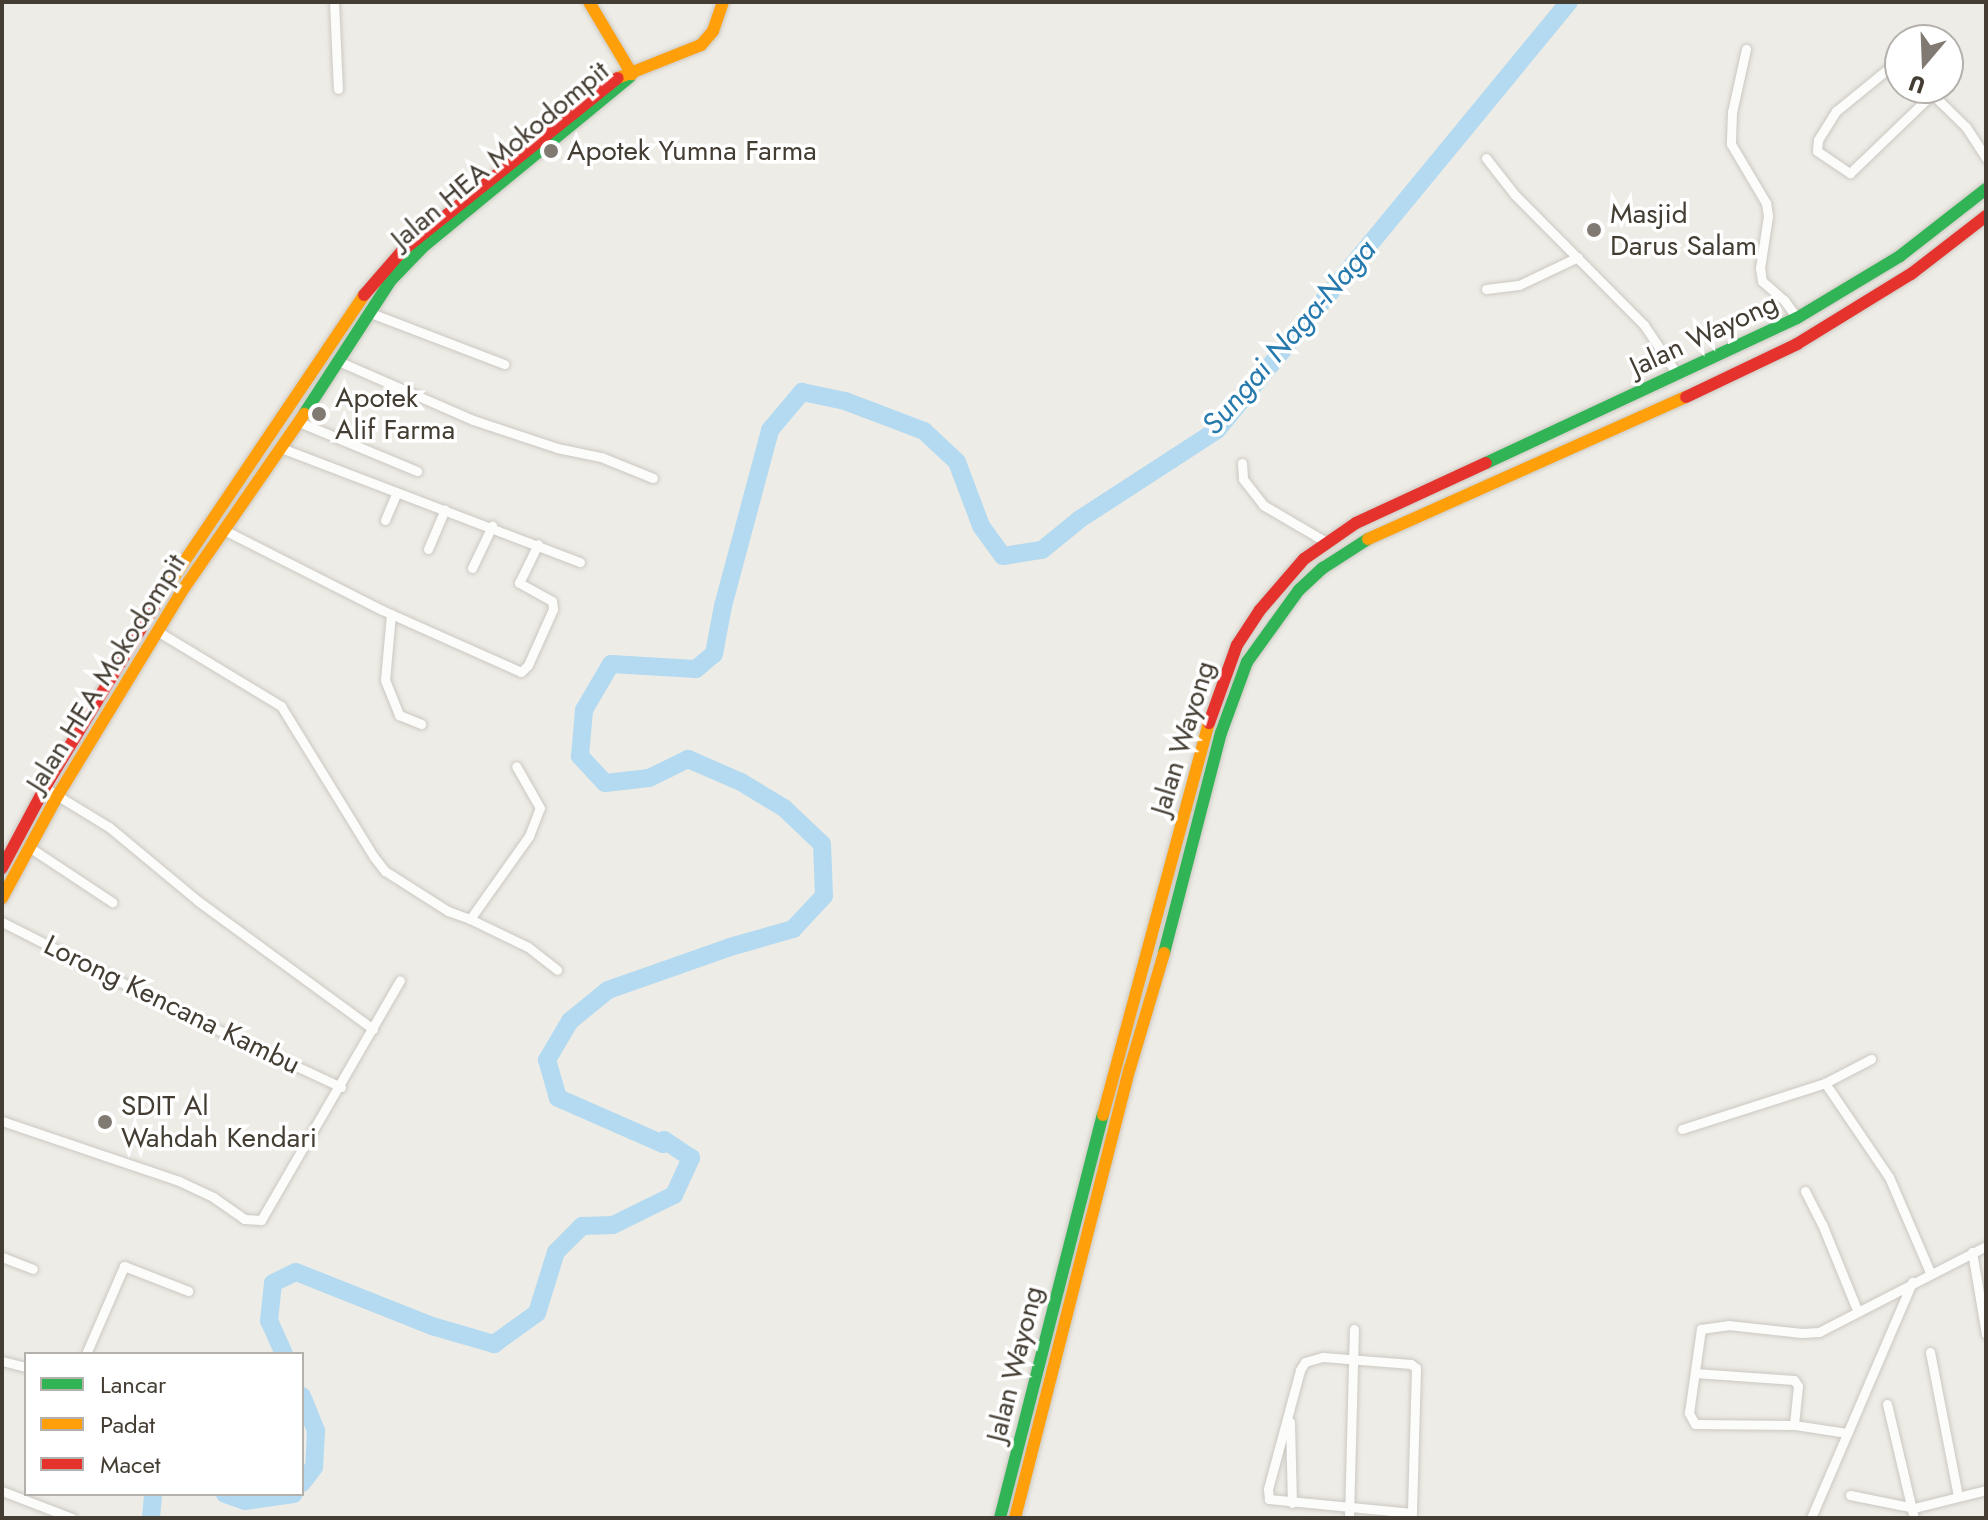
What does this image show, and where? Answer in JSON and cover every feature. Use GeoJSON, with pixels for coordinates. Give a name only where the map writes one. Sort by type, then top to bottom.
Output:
{"type":"FeatureCollection","features":[{"type":"Feature","properties":{"kind":"main road"},"geometry":{"type":"LineString","coordinates":[[589,2],[632,74]]}},
{"type":"Feature","properties":{"kind":"main road"},"geometry":{"type":"LineString","coordinates":[[597,2],[624,49],[632,74]]}},
{"type":"Feature","properties":{"kind":"main road"},"geometry":{"type":"LineString","coordinates":[[632,74],[701,45],[713,31],[723,2]]}},
{"type":"Feature","properties":{"kind":"main road","name":"Jalan HEA Mokodompit"},"geometry":{"type":"LineString","coordinates":[[2,898],[58,795],[180,594],[299,422],[391,280],[424,246],[632,74]]}},
{"type":"Feature","properties":{"kind":"main road","name":"Jalan HEA Mokodompit"},"geometry":{"type":"LineString","coordinates":[[2,868],[45,788],[168,587],[331,339],[376,278],[403,250],[470,194],[622,75],[632,74]]}},
{"type":"Feature","properties":{"kind":"main road","name":"Jalan Wayong"},"geometry":{"type":"LineString","coordinates":[[1000,1518],[1097,1136],[1213,708],[1237,645],[1255,617],[1304,559],[1370,516],[1797,318],[1920,242],[1986,189]]}},
{"type":"Feature","properties":{"kind":"main road","name":"Jalan Wayong"},"geometry":{"type":"LineString","coordinates":[[1015,1518],[1218,743],[1247,662],[1262,637],[1299,590],[1323,568],[1366,540],[1718,383],[1797,344],[1911,274],[1986,216]]}},
{"type":"Feature","properties":{"kind":"main road"},"geometry":{"type":"LineString","coordinates":[[1850,288],[1861,306]]}},
{"type":"Feature","properties":{"kind":"main road"},"geometry":{"type":"LineString","coordinates":[[220,507],[234,516]]}},
{"type":"Feature","properties":{"kind":"main road"},"geometry":{"type":"LineString","coordinates":[[168,587],[180,594]]}},
{"type":"Feature","properties":{"kind":"street"},"geometry":{"type":"LineString","coordinates":[[334,2],[338,89]]}},
{"type":"Feature","properties":{"kind":"street"},"geometry":{"type":"LineString","coordinates":[[1746,49],[1732,112],[1731,144],[1766,203],[1768,225],[1760,268],[1762,281],[1784,300],[1797,318]]}},
{"type":"Feature","properties":{"kind":"street"},"geometry":{"type":"LineString","coordinates":[[1884,72],[1836,111],[1818,140],[1817,151],[1850,173],[1916,104]]}},
{"type":"Feature","properties":{"kind":"street"},"geometry":{"type":"LineString","coordinates":[[1942,104],[1966,127],[1986,158]]}},
{"type":"Feature","properties":{"kind":"street"},"geometry":{"type":"LineString","coordinates":[[1486,158],[1515,195],[1644,325],[1677,374]]}},
{"type":"Feature","properties":{"kind":"street"},"geometry":{"type":"LineString","coordinates":[[1486,289],[1519,285],[1578,257]]}},
{"type":"Feature","properties":{"kind":"street"},"geometry":{"type":"LineString","coordinates":[[368,312],[504,364]]}},
{"type":"Feature","properties":{"kind":"street"},"geometry":{"type":"LineString","coordinates":[[338,361],[473,420],[557,448],[601,457],[653,478]]}},
{"type":"Feature","properties":{"kind":"street"},"geometry":{"type":"LineString","coordinates":[[299,422],[417,471]]}},
{"type":"Feature","properties":{"kind":"street"},"geometry":{"type":"LineString","coordinates":[[281,448],[580,562]]}},
{"type":"Feature","properties":{"kind":"street"},"geometry":{"type":"LineString","coordinates":[[1242,463],[1243,479],[1263,505],[1326,542]]}},
{"type":"Feature","properties":{"kind":"street"},"geometry":{"type":"LineString","coordinates":[[385,520],[397,492]]}},
{"type":"Feature","properties":{"kind":"street"},"geometry":{"type":"LineString","coordinates":[[428,549],[445,509]]}},
{"type":"Feature","properties":{"kind":"street"},"geometry":{"type":"LineString","coordinates":[[472,568],[492,526]]}},
{"type":"Feature","properties":{"kind":"street"},"geometry":{"type":"LineString","coordinates":[[224,530],[391,614],[521,672],[528,665],[553,609],[552,601],[519,583],[538,544]]}},
{"type":"Feature","properties":{"kind":"street"},"geometry":{"type":"LineString","coordinates":[[391,614],[385,680],[399,715],[421,724]]}},
{"type":"Feature","properties":{"kind":"street"},"geometry":{"type":"LineString","coordinates":[[157,631],[281,706],[385,871],[420,896],[528,947],[557,970]]}},
{"type":"Feature","properties":{"kind":"street"},"geometry":{"type":"LineString","coordinates":[[470,919],[523,846],[539,814],[537,800],[516,766]]}},
{"type":"Feature","properties":{"kind":"street"},"geometry":{"type":"LineString","coordinates":[[45,788],[109,827],[198,901],[373,1029]]}},
{"type":"Feature","properties":{"kind":"street"},"geometry":{"type":"LineString","coordinates":[[29,847],[112,902]]}},
{"type":"Feature","properties":{"kind":"street","name":"Lorong Kencana Kambu"},"geometry":{"type":"LineString","coordinates":[[2,922],[186,1015],[341,1087]]}},
{"type":"Feature","properties":{"kind":"street"},"geometry":{"type":"LineString","coordinates":[[2,1121],[179,1181],[252,1221],[265,1215],[400,980]]}},
{"type":"Feature","properties":{"kind":"street"},"geometry":{"type":"LineString","coordinates":[[1682,1129],[1825,1083],[1871,1059]]}},
{"type":"Feature","properties":{"kind":"street"},"geometry":{"type":"LineString","coordinates":[[1825,1083],[1889,1177],[1930,1272]]}},
{"type":"Feature","properties":{"kind":"street"},"geometry":{"type":"LineString","coordinates":[[1805,1191],[1858,1312]]}},
{"type":"Feature","properties":{"kind":"street"},"geometry":{"type":"LineString","coordinates":[[1847,1433],[1794,1425],[1695,1424],[1689,1413],[1701,1329],[1705,1326],[1819,1332],[1930,1272],[1986,1246]]}},
{"type":"Feature","properties":{"kind":"street"},"geometry":{"type":"LineString","coordinates":[[1972,1252],[1986,1334]]}},
{"type":"Feature","properties":{"kind":"street"},"geometry":{"type":"LineString","coordinates":[[2,1257],[33,1269]]}},
{"type":"Feature","properties":{"kind":"street"},"geometry":{"type":"LineString","coordinates":[[87,1352],[123,1268],[129,1266],[188,1291]]}},
{"type":"Feature","properties":{"kind":"street"},"geometry":{"type":"LineString","coordinates":[[1811,1518],[1912,1282]]}},
{"type":"Feature","properties":{"kind":"street"},"geometry":{"type":"LineString","coordinates":[[1352,1513],[1354,1329]]}},
{"type":"Feature","properties":{"kind":"street"},"geometry":{"type":"LineString","coordinates":[[1930,1352],[1958,1496]]}},
{"type":"Feature","properties":{"kind":"street"},"geometry":{"type":"LineString","coordinates":[[1355,1358],[1411,1364],[1416,1368],[1413,1510],[1409,1513],[1352,1513],[1273,1501],[1267,1493],[1300,1370],[1312,1360],[1355,1358]]}},
{"type":"Feature","properties":{"kind":"street"},"geometry":{"type":"LineString","coordinates":[[2,1361],[24,1366]]}},
{"type":"Feature","properties":{"kind":"street"},"geometry":{"type":"LineString","coordinates":[[1695,1373],[1794,1380],[1798,1386],[1794,1425]]}},
{"type":"Feature","properties":{"kind":"street"},"geometry":{"type":"LineString","coordinates":[[1887,1404],[1914,1513]]}},
{"type":"Feature","properties":{"kind":"street"},"geometry":{"type":"LineString","coordinates":[[1290,1414],[1292,1503]]}},
{"type":"Feature","properties":{"kind":"street"},"geometry":{"type":"LineString","coordinates":[[1850,1495],[1914,1513],[1958,1496],[1986,1490]]}},
{"type":"Feature","properties":{"kind":"street"},"geometry":{"type":"LineString","coordinates":[[2,1491],[72,1518]]}},
{"type":"Feature","properties":{"kind":"waterway","name":"Sungai Naga-Naga"},"geometry":{"type":"LineString","coordinates":[[283,1352],[269,1321],[273,1283],[296,1272],[432,1326],[494,1344],[537,1313],[556,1252],[582,1226],[613,1225],[674,1195],[691,1158],[664,1140],[663,1144],[558,1098],[547,1060],[570,1021],[608,990],[730,947],[793,929],[824,896],[822,844],[784,808],[741,782],[688,759],[649,778],[605,783],[580,756],[584,710],[611,664],[696,669],[714,654],[723,606],[770,430],[802,392],[845,401],[924,431],[957,462],[981,526],[1003,556],[1042,550],[1080,519],[1217,430],[1569,2]]}},
{"type":"Feature","properties":{"kind":"waterway","name":"Sungai Naga-Naga"},"geometry":{"type":"LineString","coordinates":[[304,1401],[316,1431],[314,1467],[304,1480]]}},
{"type":"Feature","properties":{"kind":"waterway","name":"Sungai Naga-Naga"},"geometry":{"type":"LineString","coordinates":[[151,1518],[153,1496]]}},
{"type":"Feature","properties":{"kind":"waterway","name":"Sungai Naga-Naga"},"geometry":{"type":"LineString","coordinates":[[231,1496],[245,1501],[280,1496]]}},
{"type":"Feature","properties":{"kind":"traffic: fast"},"geometry":{"type":"LineString","coordinates":[[304,414],[391,280],[424,246],[630,77]]}},
{"type":"Feature","properties":{"kind":"traffic: fast"},"geometry":{"type":"LineString","coordinates":[[1486,463],[1797,318],[1900,256],[1986,189]]}},
{"type":"Feature","properties":{"kind":"traffic: fast"},"geometry":{"type":"LineString","coordinates":[[1164,953],[1221,733],[1247,662],[1299,590],[1323,568],[1368,539]]}},
{"type":"Feature","properties":{"kind":"traffic: fast"},"geometry":{"type":"LineString","coordinates":[[1000,1518],[1103,1115]]}},
{"type":"Feature","properties":{"kind":"traffic: slow"},"geometry":{"type":"LineString","coordinates":[[589,2],[632,74]]}},
{"type":"Feature","properties":{"kind":"traffic: slow"},"geometry":{"type":"LineString","coordinates":[[618,78],[701,45],[713,31],[723,2]]}},
{"type":"Feature","properties":{"kind":"traffic: slow"},"geometry":{"type":"LineString","coordinates":[[157,602],[364,295]]}},
{"type":"Feature","properties":{"kind":"traffic: slow"},"geometry":{"type":"LineString","coordinates":[[1368,539],[1686,397]]}},
{"type":"Feature","properties":{"kind":"traffic: slow"},"geometry":{"type":"LineString","coordinates":[[2,898],[58,795],[180,594],[304,414]]}},
{"type":"Feature","properties":{"kind":"traffic: slow"},"geometry":{"type":"LineString","coordinates":[[1103,1115],[1209,723]]}},
{"type":"Feature","properties":{"kind":"traffic: slow"},"geometry":{"type":"LineString","coordinates":[[1015,1518],[1130,1068],[1164,953]]}},
{"type":"Feature","properties":{"kind":"traffic: jam"},"geometry":{"type":"LineString","coordinates":[[364,295],[403,250],[618,78]]}},
{"type":"Feature","properties":{"kind":"traffic: jam"},"geometry":{"type":"LineString","coordinates":[[1686,397],[1797,344],[1911,274],[1986,216]]}},
{"type":"Feature","properties":{"kind":"traffic: jam"},"geometry":{"type":"LineString","coordinates":[[1209,723],[1237,645],[1260,610],[1304,559],[1356,523],[1486,463]]}},
{"type":"Feature","properties":{"kind":"traffic: jam"},"geometry":{"type":"LineString","coordinates":[[2,868],[48,782],[157,602]]}},
{"type":"Feature","properties":{"kind":"place","name":"Apotek Yumna Farma"},"geometry":{"type":"Point","coordinates":[551,151]}},
{"type":"Feature","properties":{"kind":"place","name":"Masjid Darus Salam"},"geometry":{"type":"Point","coordinates":[1594,230]}},
{"type":"Feature","properties":{"kind":"place","name":"Apotek Alif Farma"},"geometry":{"type":"Point","coordinates":[319,414]}},
{"type":"Feature","properties":{"kind":"place","name":"SDIT Al Wahdah Kendari"},"geometry":{"type":"Point","coordinates":[105,1122]}}]}
